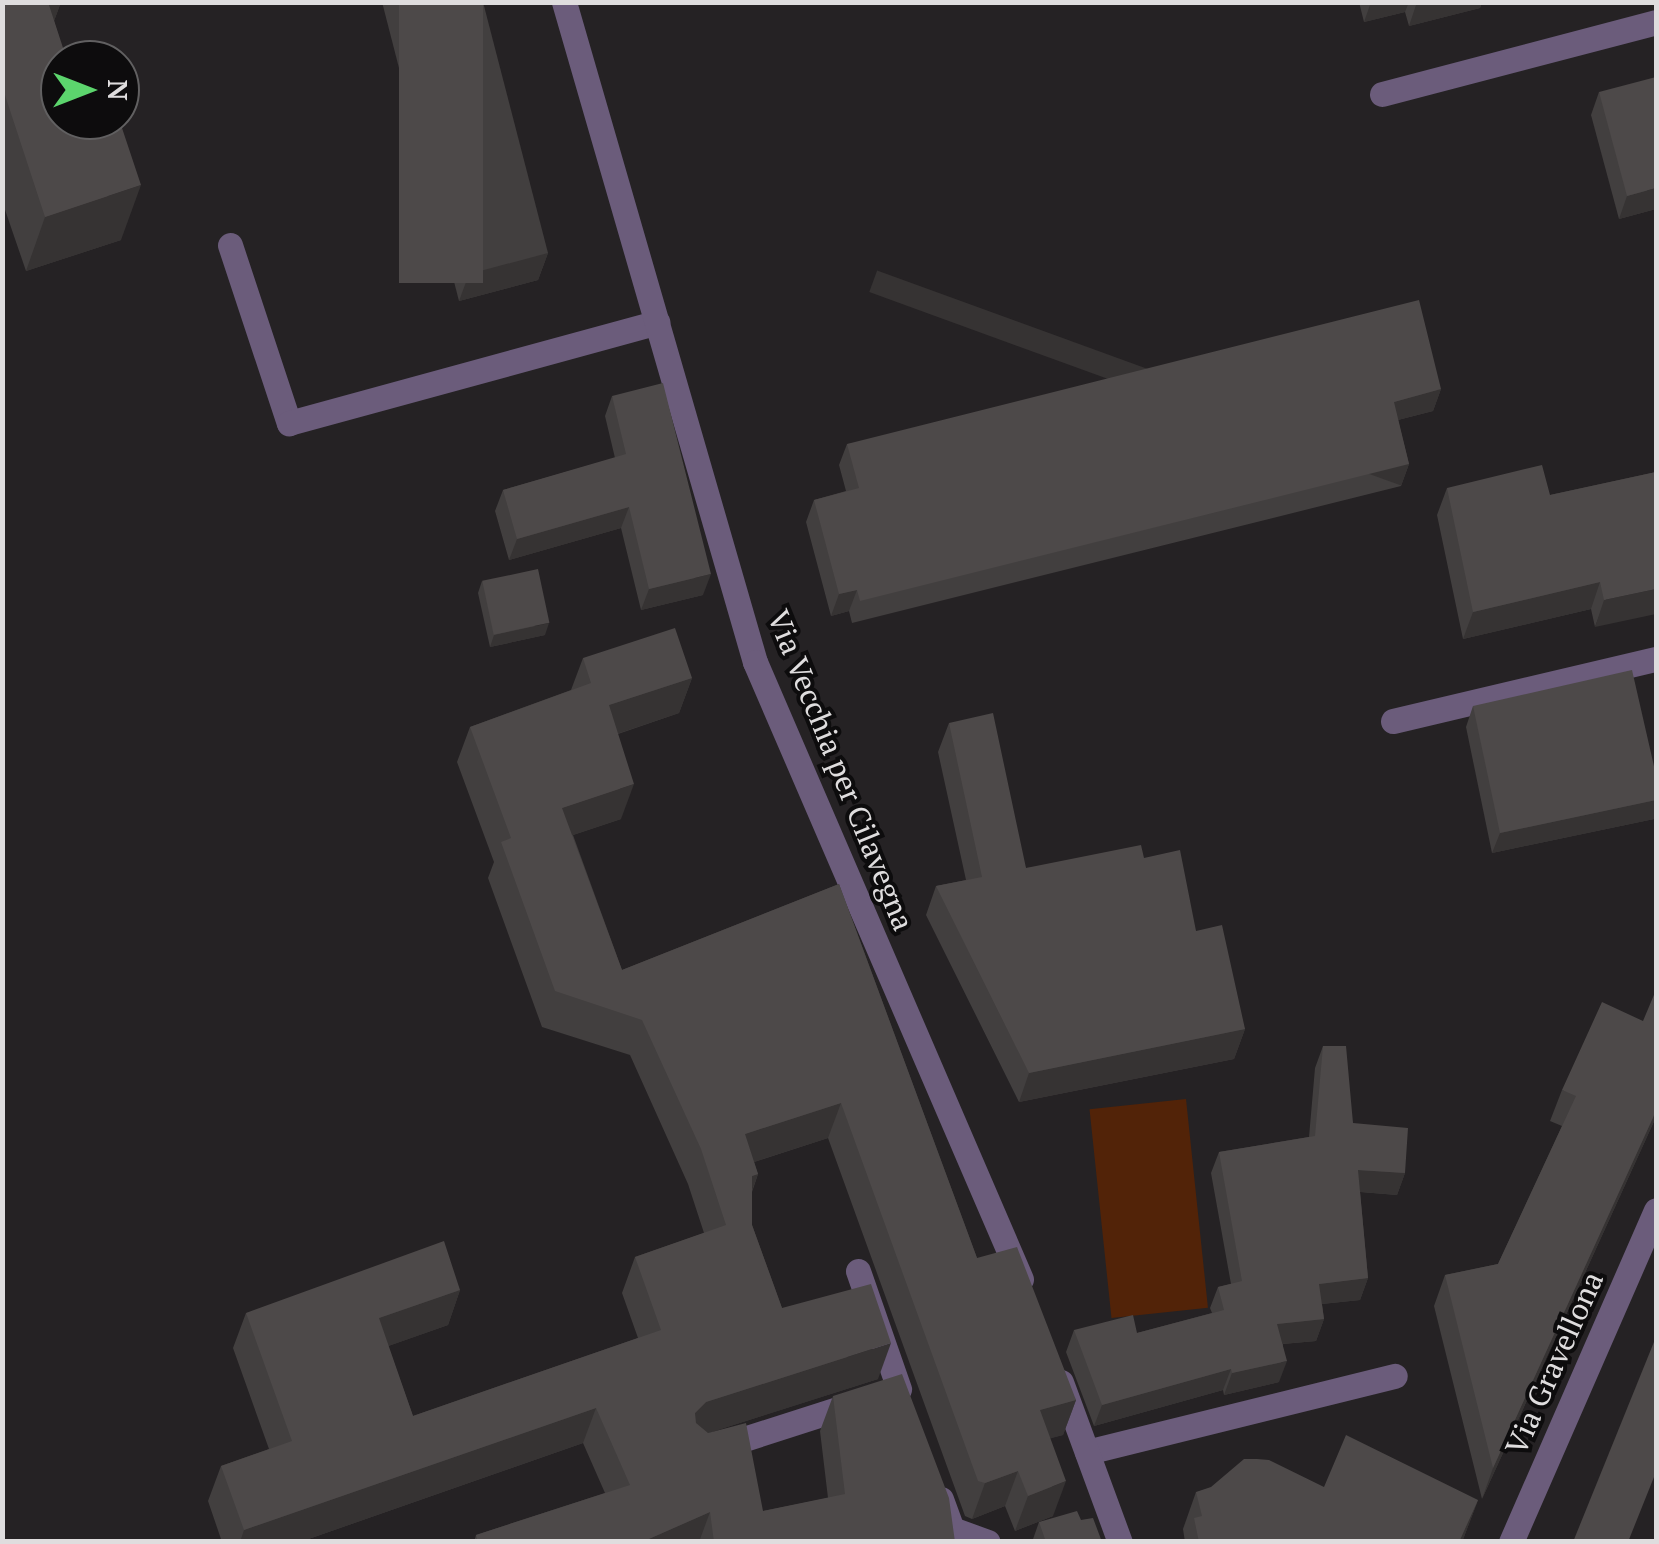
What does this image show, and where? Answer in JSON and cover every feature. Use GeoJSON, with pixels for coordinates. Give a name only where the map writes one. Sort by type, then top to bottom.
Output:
{"type":"FeatureCollection","features":[{"type":"Feature","properties":{"kind":"street","name":"Via Vecchia per Cilavegna"},"geometry":{"type":"LineString","coordinates":[[564,2],[756,662],[1029,1298]]}},
{"type":"Feature","properties":{"kind":"street"},"geometry":{"type":"LineString","coordinates":[[1382,94],[1656,22]]}},
{"type":"Feature","properties":{"kind":"street"},"geometry":{"type":"LineString","coordinates":[[230,245],[290,423],[657,322]]}},
{"type":"Feature","properties":{"kind":"street"},"geometry":{"type":"LineString","coordinates":[[1393,722],[1656,659]]}},
{"type":"Feature","properties":{"kind":"street","name":"Via Gravellona"},"geometry":{"type":"LineString","coordinates":[[1511,1542],[1656,1210]]}},
{"type":"Feature","properties":{"kind":"street"},"geometry":{"type":"LineString","coordinates":[[698,1454],[902,1398],[858,1271]]}},
{"type":"Feature","properties":{"kind":"street"},"geometry":{"type":"LineString","coordinates":[[1049,1350],[1120,1542]]}},
{"type":"Feature","properties":{"kind":"street"},"geometry":{"type":"LineString","coordinates":[[1087,1452],[1395,1376]]}},
{"type":"Feature","properties":{"kind":"street"},"geometry":{"type":"LineString","coordinates":[[932,1476],[952,1529],[988,1542]]}},
{"type":"Feature","properties":{"kind":"street"},"geometry":{"type":"LineString","coordinates":[[1077,1525],[1110,1514]]}},
{"type":"Feature","properties":{"kind":"shaded area"},"geometry":{"type":"Polygon","coordinates":[[[1186,1099],[1208,1308],[1111,1318],[1090,1109],[1186,1099]]]}},
{"type":"Feature","properties":{"kind":"building"},"geometry":{"type":"Polygon","coordinates":[[[2,2],[48,2],[60,40],[40,40],[40,140],[126,140],[141,185],[45,217],[2,86],[2,2]]]}},
{"type":"Feature","properties":{"kind":"building"},"geometry":{"type":"Polygon","coordinates":[[[399,2],[483,2],[483,283],[399,283],[399,2]]]}},
{"type":"Feature","properties":{"kind":"building"},"geometry":{"type":"Polygon","coordinates":[[[1656,77],[1656,188],[1627,196],[1599,92],[1656,77]]]}},
{"type":"Feature","properties":{"kind":"building"},"geometry":{"type":"Polygon","coordinates":[[[1419,300],[1441,389],[1394,402],[1409,464],[860,601],[857,590],[839,594],[814,500],[859,488],[847,444],[1419,300]]]}},
{"type":"Feature","properties":{"kind":"building"},"geometry":{"type":"Polygon","coordinates":[[[663,383],[711,574],[649,589],[629,507],[517,539],[503,490],[626,454],[612,396],[663,383]]]}},
{"type":"Feature","properties":{"kind":"building"},"geometry":{"type":"Polygon","coordinates":[[[1542,465],[1550,495],[1656,472],[1656,589],[1604,600],[1600,582],[1473,612],[1447,488],[1542,465]]]}},
{"type":"Feature","properties":{"kind":"building"},"geometry":{"type":"Polygon","coordinates":[[[538,569],[549,623],[494,635],[482,581],[538,569]]]}},
{"type":"Feature","properties":{"kind":"building"},"geometry":{"type":"Polygon","coordinates":[[[675,628],[692,678],[609,705],[634,784],[562,808],[622,970],[839,884],[977,1258],[1017,1247],[1076,1400],[1040,1410],[1066,1481],[1028,1496],[1018,1471],[985,1483],[978,1481],[841,1103],[745,1134],[758,1174],[752,1176],[752,1225],[782,1308],[871,1284],[891,1343],[706,1402],[695,1413],[696,1423],[708,1433],[746,1423],[763,1511],[845,1494],[833,1396],[902,1374],[949,1498],[955,1542],[714,1542],[710,1512],[642,1542],[478,1542],[476,1535],[630,1485],[596,1408],[244,1530],[221,1466],[292,1441],[246,1313],[444,1241],[460,1290],[379,1318],[413,1416],[661,1330],[635,1257],[726,1225],[701,1149],[642,1020],[555,991],[501,842],[511,838],[470,727],[591,683],[583,658],[675,628]]]}},
{"type":"Feature","properties":{"kind":"building"},"geometry":{"type":"Polygon","coordinates":[[[1632,670],[1656,775],[1656,800],[1500,833],[1473,706],[1632,670]]]}},
{"type":"Feature","properties":{"kind":"building"},"geometry":{"type":"Polygon","coordinates":[[[993,713],[1026,868],[1141,845],[1144,858],[1180,850],[1196,931],[1222,925],[1245,1029],[1029,1073],[936,886],[982,877],[949,723],[993,713]]]}},
{"type":"Feature","properties":{"kind":"building"},"geometry":{"type":"Polygon","coordinates":[[[1656,990],[1656,1111],[1493,1468],[1445,1275],[1498,1264],[1576,1096],[1562,1090],[1602,1002],[1643,1021],[1656,990]]]}},
{"type":"Feature","properties":{"kind":"building"},"geometry":{"type":"Polygon","coordinates":[[[1323,1046],[1346,1046],[1353,1123],[1408,1128],[1405,1173],[1358,1170],[1368,1278],[1319,1284],[1324,1319],[1277,1324],[1287,1361],[1232,1373],[1231,1369],[1102,1405],[1074,1330],[1133,1315],[1137,1333],[1224,1310],[1218,1287],[1242,1281],[1219,1152],[1315,1136],[1323,1046]]]}},
{"type":"Feature","properties":{"kind":"building"},"geometry":{"type":"Polygon","coordinates":[[[1656,1337],[1656,1472],[1628,1542],[1573,1542],[1656,1337]]]}},
{"type":"Feature","properties":{"kind":"building"},"geometry":{"type":"Polygon","coordinates":[[[1346,1435],[1478,1500],[1459,1542],[1199,1542],[1194,1518],[1202,1516],[1196,1492],[1211,1487],[1244,1459],[1269,1460],[1324,1487],[1346,1435]]]}},
{"type":"Feature","properties":{"kind":"building"},"geometry":{"type":"Polygon","coordinates":[[[1077,1511],[1081,1520],[1093,1518],[1102,1542],[1046,1542],[1039,1522],[1077,1511]]]}}]}
